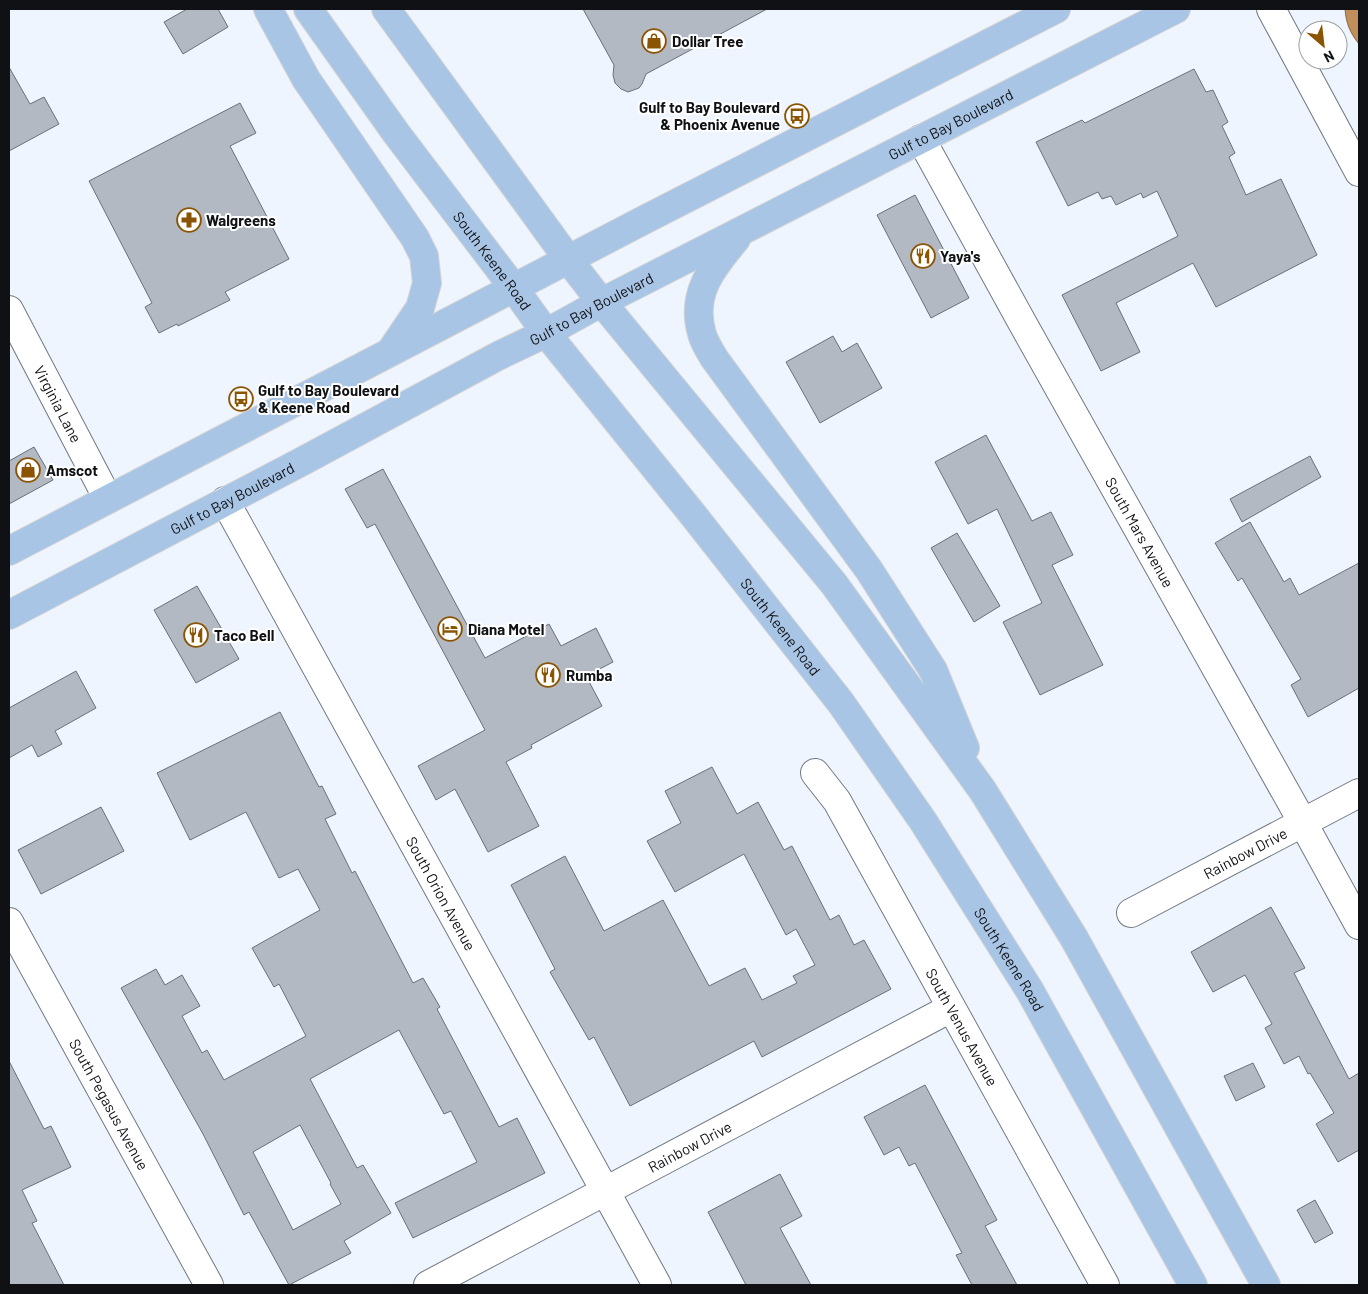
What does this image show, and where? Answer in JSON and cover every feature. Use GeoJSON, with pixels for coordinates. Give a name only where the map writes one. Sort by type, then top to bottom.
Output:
{"type":"FeatureCollection","features":[{"type":"Feature","properties":{"kind":"main road"},"geometry":{"type":"LineString","coordinates":[[268,9],[306,79],[414,238],[424,256],[427,283],[420,308],[392,350]]}},
{"type":"Feature","properties":{"kind":"main road","name":"South Keene Road"},"geometry":{"type":"LineString","coordinates":[[308,9],[396,133],[514,287],[546,333],[841,703],[923,821],[1030,991],[1192,1285]]}},
{"type":"Feature","properties":{"kind":"main road"},"geometry":{"type":"LineString","coordinates":[[386,9],[568,259],[834,584],[983,791],[1074,938],[1266,1285]]}},
{"type":"Feature","properties":{"kind":"main road"},"geometry":{"type":"LineString","coordinates":[[9,551],[811,133],[1056,9]]}},
{"type":"Feature","properties":{"kind":"main road","name":"Gulf to Bay Boulevard"},"geometry":{"type":"LineString","coordinates":[[9,615],[498,356],[1176,9]]}},
{"type":"Feature","properties":{"kind":"main road"},"geometry":{"type":"LineString","coordinates":[[743,231],[714,265],[701,289],[698,316],[702,335],[714,358],[869,570],[933,670],[983,791]]}},
{"type":"Feature","properties":{"kind":"street"},"geometry":{"type":"LineString","coordinates":[[1271,9],[1359,172]]}},
{"type":"Feature","properties":{"kind":"street","name":"South Mars Avenue"},"geometry":{"type":"LineString","coordinates":[[921,139],[1359,925]]}},
{"type":"Feature","properties":{"kind":"street","name":"Virginia Lane"},"geometry":{"type":"LineString","coordinates":[[9,310],[108,499]]}},
{"type":"Feature","properties":{"kind":"street","name":"South Orion Avenue"},"geometry":{"type":"LineString","coordinates":[[225,501],[657,1285]]}},
{"type":"Feature","properties":{"kind":"street","name":"South Venus Avenue"},"geometry":{"type":"LineString","coordinates":[[815,773],[837,801],[1104,1285]]}},
{"type":"Feature","properties":{"kind":"street","name":"Rainbow Drive"},"geometry":{"type":"LineString","coordinates":[[1131,913],[1359,793]]}},
{"type":"Feature","properties":{"kind":"street","name":"South Pegasus Avenue"},"geometry":{"type":"LineString","coordinates":[[9,922],[209,1285]]}},
{"type":"Feature","properties":{"kind":"street","name":"Rainbow Drive"},"geometry":{"type":"LineString","coordinates":[[428,1285],[951,1008]]}},
{"type":"Feature","properties":{"kind":"shaded area"},"geometry":{"type":"Polygon","coordinates":[[[1345,9],[1359,9],[1359,44],[1353,36],[1346,19],[1345,9]]]}},
{"type":"Feature","properties":{"kind":"building"},"geometry":{"type":"Polygon","coordinates":[[[187,9],[218,9],[228,27],[183,54],[164,22],[187,9]]]}},
{"type":"Feature","properties":{"kind":"building","name":"Dollar Tree"},"geometry":{"type":"Polygon","coordinates":[[[583,9],[767,9],[646,74],[639,88],[628,92],[621,89],[615,83],[613,75],[614,65],[583,9]]]}},
{"type":"Feature","properties":{"kind":"building"},"geometry":{"type":"Polygon","coordinates":[[[9,67],[30,104],[44,97],[59,124],[9,151],[9,67]]]}},
{"type":"Feature","properties":{"kind":"building"},"geometry":{"type":"Polygon","coordinates":[[[1194,69],[1206,92],[1213,90],[1228,122],[1222,126],[1235,153],[1229,157],[1246,195],[1281,179],[1317,255],[1216,307],[1193,263],[1116,303],[1140,352],[1101,371],[1062,295],[1178,236],[1157,191],[1143,198],[1141,193],[1116,205],[1111,196],[1102,199],[1098,192],[1068,206],[1036,142],[1082,120],[1085,123],[1194,69]]]}},
{"type":"Feature","properties":{"kind":"building","name":"Walgreens"},"geometry":{"type":"Polygon","coordinates":[[[240,103],[256,133],[230,146],[289,259],[225,292],[230,300],[178,326],[177,324],[159,333],[145,307],[152,303],[89,181],[240,103]]]}},
{"type":"Feature","properties":{"kind":"building","name":"Yaya's"},"geometry":{"type":"Polygon","coordinates":[[[915,195],[969,298],[931,318],[877,215],[915,195]]]}},
{"type":"Feature","properties":{"kind":"building"},"geometry":{"type":"Polygon","coordinates":[[[833,336],[842,352],[857,343],[882,388],[820,423],[786,362],[833,336]]]}},
{"type":"Feature","properties":{"kind":"building"},"geometry":{"type":"Polygon","coordinates":[[[986,435],[1032,521],[1051,512],[1073,555],[1052,565],[1103,665],[1040,695],[1003,622],[1042,603],[997,509],[968,524],[935,462],[986,435]]]}},
{"type":"Feature","properties":{"kind":"building","name":"Amscot"},"geometry":{"type":"Polygon","coordinates":[[[34,447],[53,480],[9,504],[9,461],[34,447]]]}},
{"type":"Feature","properties":{"kind":"building"},"geometry":{"type":"Polygon","coordinates":[[[1310,456],[1321,477],[1242,522],[1230,499],[1310,456]]]}},
{"type":"Feature","properties":{"kind":"building"},"geometry":{"type":"Polygon","coordinates":[[[383,469],[485,658],[549,624],[561,646],[596,628],[613,662],[586,676],[602,706],[531,745],[532,748],[506,762],[539,826],[488,852],[455,789],[436,800],[418,766],[485,730],[375,524],[367,528],[345,489],[383,469]]]}},
{"type":"Feature","properties":{"kind":"building"},"geometry":{"type":"Polygon","coordinates":[[[1250,522],[1284,582],[1290,578],[1299,595],[1359,563],[1359,688],[1308,717],[1291,685],[1301,679],[1242,578],[1238,581],[1215,543],[1250,522]]]}},
{"type":"Feature","properties":{"kind":"building"},"geometry":{"type":"Polygon","coordinates":[[[957,533],[1000,606],[974,622],[931,548],[957,533]]]}},
{"type":"Feature","properties":{"kind":"building","name":"Taco Bell"},"geometry":{"type":"Polygon","coordinates":[[[197,586],[239,659],[196,683],[154,610],[197,586]]]}},
{"type":"Feature","properties":{"kind":"building"},"geometry":{"type":"Polygon","coordinates":[[[76,671],[96,708],[55,731],[62,744],[38,757],[32,745],[9,758],[9,708],[76,671]]]}},
{"type":"Feature","properties":{"kind":"building"},"geometry":{"type":"Polygon","coordinates":[[[280,712],[319,787],[322,786],[336,814],[325,819],[352,873],[355,871],[413,983],[423,978],[440,1007],[437,1009],[499,1127],[517,1118],[545,1173],[413,1238],[395,1203],[477,1162],[451,1111],[444,1114],[399,1030],[310,1079],[357,1168],[363,1165],[391,1213],[344,1241],[351,1253],[289,1285],[249,1212],[244,1215],[203,1134],[121,988],[156,969],[165,985],[182,975],[200,1006],[182,1016],[202,1053],[207,1050],[224,1080],[306,1036],[279,984],[274,987],[252,948],[320,910],[298,869],[279,878],[246,812],[190,840],[157,773],[280,712]],[[300,1125],[253,1152],[293,1230],[341,1204],[300,1125]]]}},
{"type":"Feature","properties":{"kind":"building"},"geometry":{"type":"Polygon","coordinates":[[[712,767],[737,814],[758,802],[784,850],[792,846],[830,920],[839,915],[854,945],[864,940],[891,989],[762,1057],[754,1041],[630,1106],[594,1037],[589,1040],[550,972],[555,969],[511,885],[565,856],[604,931],[663,900],[709,986],[745,968],[762,1000],[797,983],[793,976],[815,965],[796,929],[786,935],[744,854],[675,892],[647,841],[681,823],[665,791],[712,767]]]}},
{"type":"Feature","properties":{"kind":"building"},"geometry":{"type":"Polygon","coordinates":[[[101,807],[124,851],[41,894],[18,850],[101,807]]]}},
{"type":"Feature","properties":{"kind":"building"},"geometry":{"type":"Polygon","coordinates":[[[1271,907],[1305,968],[1294,973],[1349,1079],[1359,1073],[1359,1150],[1338,1162],[1316,1124],[1334,1113],[1310,1073],[1308,1074],[1299,1056],[1284,1064],[1265,1028],[1272,1024],[1245,975],[1213,992],[1191,952],[1271,907]]]}},
{"type":"Feature","properties":{"kind":"building"},"geometry":{"type":"Polygon","coordinates":[[[9,1061],[44,1129],[51,1126],[71,1167],[22,1190],[37,1221],[32,1223],[64,1285],[9,1285],[9,1061]]]}},
{"type":"Feature","properties":{"kind":"building"},"geometry":{"type":"Polygon","coordinates":[[[1253,1063],[1265,1087],[1236,1101],[1224,1076],[1253,1063]]]}},
{"type":"Feature","properties":{"kind":"building"},"geometry":{"type":"Polygon","coordinates":[[[925,1085],[997,1220],[985,1226],[1017,1285],[972,1285],[956,1255],[962,1253],[915,1163],[909,1166],[899,1147],[884,1155],[864,1117],[925,1085]]]}},
{"type":"Feature","properties":{"kind":"building"},"geometry":{"type":"Polygon","coordinates":[[[780,1174],[802,1216],[780,1228],[811,1285],[746,1285],[708,1212],[780,1174]]]}},
{"type":"Feature","properties":{"kind":"building"},"geometry":{"type":"Polygon","coordinates":[[[1315,1200],[1333,1233],[1315,1243],[1297,1210],[1315,1200]]]}},
{"type":"Feature","properties":{"kind":"place","name":"Dollar Tree"},"geometry":{"type":"Point","coordinates":[654,41]}},
{"type":"Feature","properties":{"kind":"place","name":"Gulf to Bay Boulevard & Phoenix Avenue"},"geometry":{"type":"Point","coordinates":[797,116]}},
{"type":"Feature","properties":{"kind":"place","name":"Walgreens"},"geometry":{"type":"Point","coordinates":[189,220]}},
{"type":"Feature","properties":{"kind":"place","name":"Yaya's"},"geometry":{"type":"Point","coordinates":[923,256]}},
{"type":"Feature","properties":{"kind":"place","name":"Gulf to Bay Boulevard & Keene Road"},"geometry":{"type":"Point","coordinates":[241,399]}},
{"type":"Feature","properties":{"kind":"place","name":"Amscot"},"geometry":{"type":"Point","coordinates":[28,470]}},
{"type":"Feature","properties":{"kind":"place","name":"Diana Motel"},"geometry":{"type":"Point","coordinates":[450,629]}},
{"type":"Feature","properties":{"kind":"place","name":"Taco Bell"},"geometry":{"type":"Point","coordinates":[196,635]}},
{"type":"Feature","properties":{"kind":"place","name":"Rumba"},"geometry":{"type":"Point","coordinates":[548,675]}}]}
